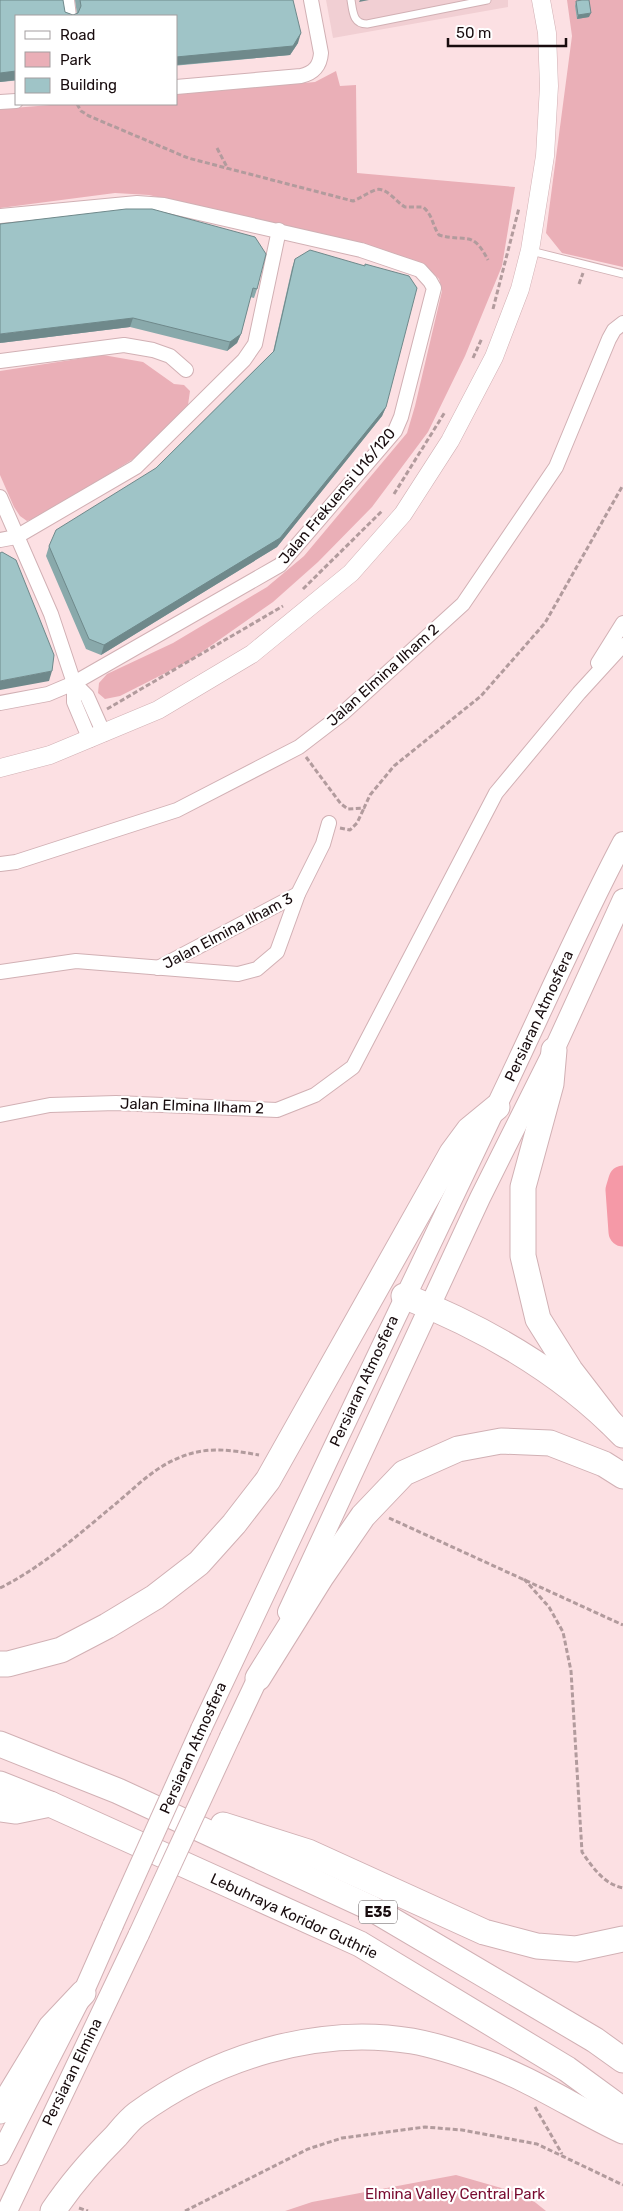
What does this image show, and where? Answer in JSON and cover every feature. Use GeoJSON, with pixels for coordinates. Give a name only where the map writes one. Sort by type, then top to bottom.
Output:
{"type":"FeatureCollection","features":[{"type":"Feature","properties":{"kind":"highway"},"geometry":{"type":"LineString","coordinates":[[554,1050],[551,1084],[523,1187],[523,1256],[538,1318],[570,1370],[617,1429]]}},
{"type":"Feature","properties":{"kind":"highway"},"geometry":{"type":"LineString","coordinates":[[0,1664],[8,1664],[61,1650],[107,1626],[155,1597],[199,1563],[234,1524],[268,1480],[452,1154],[469,1130],[497,1107]]}},
{"type":"Feature","properties":{"kind":"highway"},"geometry":{"type":"LineString","coordinates":[[404,1296],[481,1331],[533,1360],[617,1429]]}},
{"type":"Feature","properties":{"kind":"highway"},"geometry":{"type":"LineString","coordinates":[[258,1678],[321,1577],[363,1516],[404,1473],[458,1449],[502,1441],[550,1443],[604,1464],[623,1476]]}},
{"type":"Feature","properties":{"kind":"highway","name":"E35"},"geometry":{"type":"LineString","coordinates":[[0,1744],[118,1791],[371,1908],[595,2040],[623,2060]]}},
{"type":"Feature","properties":{"kind":"highway","name":"Lebuhraya Koridor Guthrie"},"geometry":{"type":"LineString","coordinates":[[0,1784],[50,1804],[360,1944],[567,2069],[623,2110]]}},
{"type":"Feature","properties":{"kind":"highway"},"geometry":{"type":"LineString","coordinates":[[118,1791],[308,1852],[484,1932],[537,1946],[576,1949],[623,1939]]}},
{"type":"Feature","properties":{"kind":"highway"},"geometry":{"type":"LineString","coordinates":[[0,1809],[16,1811],[50,1804]]}},
{"type":"Feature","properties":{"kind":"highway"},"geometry":{"type":"LineString","coordinates":[[0,2111],[52,2027],[83,1993]]}},
{"type":"Feature","properties":{"kind":"highway"},"geometry":{"type":"LineString","coordinates":[[53,2211],[94,2158],[135,2115],[186,2083],[234,2060],[285,2046],[354,2037],[412,2041],[480,2061],[503,2070],[623,2131]]}},
{"type":"Feature","properties":{"kind":"main road","name":"Persiaran Atmosfera"},"geometry":{"type":"LineString","coordinates":[[113,1925],[201,1729],[404,1296],[497,1107],[593,897],[623,842]]}},
{"type":"Feature","properties":{"kind":"main road","name":"Persiaran Atmosfera"},"geometry":{"type":"LineString","coordinates":[[139,1934],[480,1198],[554,1050],[623,899]]}},
{"type":"Feature","properties":{"kind":"main road","name":"Persiaran Elmina"},"geometry":{"type":"LineString","coordinates":[[0,2155],[83,1993],[113,1925]]}},
{"type":"Feature","properties":{"kind":"main road","name":"Persiaran Elmina"},"geometry":{"type":"LineString","coordinates":[[7,2211],[139,1934]]}},
{"type":"Feature","properties":{"kind":"street"},"geometry":{"type":"LineString","coordinates":[[67,0],[69,15]]}},
{"type":"Feature","properties":{"kind":"street"},"geometry":{"type":"LineString","coordinates":[[178,87],[302,76],[314,71],[320,60],[321,53],[311,0]]}},
{"type":"Feature","properties":{"kind":"street"},"geometry":{"type":"LineString","coordinates":[[0,768],[50,755],[97,737],[175,701],[252,654],[351,573],[403,514],[450,441],[494,356],[520,289],[530,250],[545,156],[549,86],[547,33],[541,0]]}},
{"type":"Feature","properties":{"kind":"street"},"geometry":{"type":"LineString","coordinates":[[0,102],[15,101]]}},
{"type":"Feature","properties":{"kind":"street","name":"Jalan Frekuensi U16/120"},"geometry":{"type":"LineString","coordinates":[[0,216],[136,203],[164,205],[279,230],[370,253],[420,270],[434,288],[401,417],[394,431],[280,566],[74,683],[48,694],[0,703]]}},
{"type":"Feature","properties":{"kind":"street"},"geometry":{"type":"LineString","coordinates":[[0,540],[16,537],[136,467],[244,360],[254,344],[279,230]]}},
{"type":"Feature","properties":{"kind":"street","name":"Jalan Elmina Ilham 2"},"geometry":{"type":"LineString","coordinates":[[0,864],[16,862],[177,810],[299,747],[342,714],[463,604],[556,467],[609,339],[614,330],[623,324]]}},
{"type":"Feature","properties":{"kind":"street"},"geometry":{"type":"LineString","coordinates":[[0,361],[124,345],[153,350],[170,356],[186,370]]}},
{"type":"Feature","properties":{"kind":"street"},"geometry":{"type":"LineString","coordinates":[[0,500],[51,614],[74,683],[74,702],[97,737]]}},
{"type":"Feature","properties":{"kind":"street","name":"Jalan Elmina Ilham 2"},"geometry":{"type":"LineString","coordinates":[[579,693],[623,623]]}},
{"type":"Feature","properties":{"kind":"street","name":"Jalan Elmina Ilham 2"},"geometry":{"type":"LineString","coordinates":[[0,1115],[50,1105],[116,1103],[277,1110],[315,1094],[353,1067],[496,793],[579,693],[623,645]]}},
{"type":"Feature","properties":{"kind":"street","name":"Jalan Elmina Ilham 3"},"geometry":{"type":"LineString","coordinates":[[0,972],[76,961],[238,974],[257,969],[276,952],[298,894],[323,844],[329,823]]}},
{"type":"Feature","properties":{"kind":"street","name":"Jalan Elmina Ilham 3"},"geometry":{"type":"LineString","coordinates":[[157,969],[298,894]]}},
{"type":"Feature","properties":{"kind":"lane"},"geometry":{"type":"LineString","coordinates":[[351,0],[355,19],[358,22],[367,24],[487,0]]}},
{"type":"Feature","properties":{"kind":"lane"},"geometry":{"type":"LineString","coordinates":[[530,250],[623,274]]}},
{"type":"Feature","properties":{"kind":"path"},"geometry":{"type":"LineString","coordinates":[[78,105],[81,111],[89,116],[188,158],[229,170],[353,200],[362,198],[374,190],[385,190],[405,207],[423,207],[433,218],[435,230],[439,234],[475,240],[481,246],[488,260]]}},
{"type":"Feature","properties":{"kind":"path"},"geometry":{"type":"LineString","coordinates":[[217,148],[229,170]]}},
{"type":"Feature","properties":{"kind":"path"},"geometry":{"type":"LineString","coordinates":[[491,317],[523,192],[530,190],[539,193]]}},
{"type":"Feature","properties":{"kind":"path"},"geometry":{"type":"LineString","coordinates":[[329,823],[342,829],[350,830],[357,823],[370,795],[394,766],[481,696],[545,623],[623,485]]}},
{"type":"Feature","properties":{"kind":"path"},"geometry":{"type":"LineString","coordinates":[[299,747],[341,804],[348,809],[364,808]]}},
{"type":"Feature","properties":{"kind":"path"},"geometry":{"type":"LineString","coordinates":[[0,1588],[69,1543],[159,1467],[182,1456],[223,1448],[259,1455]]}},
{"type":"Feature","properties":{"kind":"path"},"geometry":{"type":"LineString","coordinates":[[390,1518],[623,1625]]}},
{"type":"Feature","properties":{"kind":"path"},"geometry":{"type":"LineString","coordinates":[[524,1579],[549,1607],[563,1632],[570,1671],[582,1852],[593,1868],[612,1886],[623,1888]]}},
{"type":"Feature","properties":{"kind":"path"},"geometry":{"type":"LineString","coordinates":[[533,2103],[562,2154]]}},
{"type":"Feature","properties":{"kind":"path"},"geometry":{"type":"LineString","coordinates":[[185,2211],[308,2149],[342,2138],[425,2126],[462,2130],[537,2144],[562,2154],[623,2185]]}},
{"type":"Feature","properties":{"kind":"path"},"geometry":{"type":"LineString","coordinates":[[78,2207],[88,2211]]}},
{"type":"Feature","properties":{"kind":"shaded area"},"geometry":{"type":"Polygon","coordinates":[[[326,0],[508,0],[508,7],[333,38],[326,0]]]}},
{"type":"Feature","properties":{"kind":"green space"},"geometry":{"type":"Polygon","coordinates":[[[567,0],[623,0],[623,267],[562,253],[546,233],[572,36],[567,0]]]}},
{"type":"Feature","properties":{"kind":"green space"},"geometry":{"type":"Polygon","coordinates":[[[336,71],[340,86],[356,85],[357,173],[515,187],[502,266],[465,356],[428,432],[372,507],[318,562],[273,602],[189,661],[120,696],[105,699],[98,693],[99,683],[107,674],[173,643],[267,587],[304,556],[407,433],[442,291],[439,279],[424,265],[267,223],[149,195],[115,193],[0,208],[0,109],[50,105],[178,105],[178,94],[315,82],[336,71]]]}},
{"type":"Feature","properties":{"kind":"green space"},"geometry":{"type":"Polygon","coordinates":[[[103,355],[143,362],[174,384],[184,385],[190,391],[188,405],[138,456],[43,515],[27,521],[20,516],[14,507],[0,475],[0,371],[103,355]]]}},
{"type":"Feature","properties":{"kind":"green space","name":"Elmina Valley Central Park"},"geometry":{"type":"Polygon","coordinates":[[[456,2175],[526,2195],[546,2211],[285,2211],[312,2202],[456,2175]]]}},
{"type":"Feature","properties":{"kind":"building"},"geometry":{"type":"Polygon","coordinates":[[[0,0],[63,0],[65,12],[73,15],[15,15],[15,71],[0,73],[0,0]]]}},
{"type":"Feature","properties":{"kind":"building"},"geometry":{"type":"Polygon","coordinates":[[[80,0],[293,0],[301,33],[293,46],[178,57],[178,15],[73,15],[78,13],[81,6],[80,0]]]}},
{"type":"Feature","properties":{"kind":"building"},"geometry":{"type":"Polygon","coordinates":[[[589,0],[591,13],[578,15],[576,1],[589,0]]]}},
{"type":"Feature","properties":{"kind":"building"},"geometry":{"type":"Polygon","coordinates":[[[126,209],[152,209],[255,237],[266,254],[257,289],[253,288],[241,334],[230,342],[133,318],[0,334],[0,224],[126,209]]]}},
{"type":"Feature","properties":{"kind":"building"},"geometry":{"type":"Polygon","coordinates":[[[310,250],[365,266],[365,264],[409,276],[417,288],[386,407],[280,538],[104,645],[89,639],[49,546],[56,530],[156,468],[274,351],[295,259],[310,250]]]}},
{"type":"Feature","properties":{"kind":"building"},"geometry":{"type":"Polygon","coordinates":[[[2,552],[16,560],[54,655],[52,671],[0,681],[0,553],[2,552]]]}},
{"type":"Feature","properties":{"kind":"waterway"},"geometry":{"type":"LineString","coordinates":[[623,1180],[620,1190],[623,1232]]}}]}
